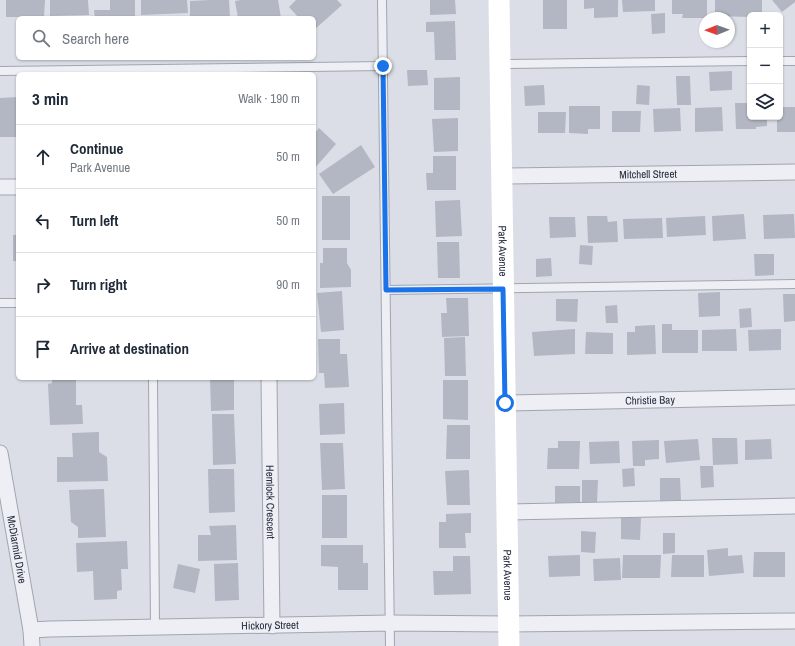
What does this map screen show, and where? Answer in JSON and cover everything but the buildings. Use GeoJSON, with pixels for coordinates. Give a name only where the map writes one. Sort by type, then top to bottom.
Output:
{"type":"FeatureCollection","features":[{"type":"Feature","properties":{"kind":"street","name":"Park Avenue"},"geometry":{"type":"LineString","coordinates":[[499,0],[509,646]]}},
{"type":"Feature","properties":{"kind":"street","name":"Mitchell Street"},"geometry":{"type":"LineString","coordinates":[[502,176],[795,172]]}},
{"type":"Feature","properties":{"kind":"street"},"geometry":{"type":"LineString","coordinates":[[0,187],[16,187]]}},
{"type":"Feature","properties":{"kind":"street","name":"Hemlock Crescent"},"geometry":{"type":"LineString","coordinates":[[269,380],[272,626]]}},
{"type":"Feature","properties":{"kind":"street","name":"Christie Bay"},"geometry":{"type":"LineString","coordinates":[[505,403],[795,397]]}},
{"type":"Feature","properties":{"kind":"street","name":"McDiarmid Drive"},"geometry":{"type":"LineString","coordinates":[[0,454],[31,630],[32,646]]}},
{"type":"Feature","properties":{"kind":"street"},"geometry":{"type":"LineString","coordinates":[[507,512],[795,506]]}},
{"type":"Feature","properties":{"kind":"street"},"geometry":{"type":"LineString","coordinates":[[508,624],[795,621]]}},
{"type":"Feature","properties":{"kind":"street","name":"Hickory Street"},"geometry":{"type":"LineString","coordinates":[[31,630],[390,623],[508,624]]}},
{"type":"Feature","properties":{"kind":"lane"},"geometry":{"type":"LineString","coordinates":[[382,0],[390,646]]}},
{"type":"Feature","properties":{"kind":"lane"},"geometry":{"type":"LineString","coordinates":[[500,64],[747,61]]}},
{"type":"Feature","properties":{"kind":"lane"},"geometry":{"type":"LineString","coordinates":[[783,61],[795,61]]}},
{"type":"Feature","properties":{"kind":"lane"},"geometry":{"type":"LineString","coordinates":[[0,71],[383,66]]}},
{"type":"Feature","properties":{"kind":"lane"},"geometry":{"type":"LineString","coordinates":[[386,290],[795,284]]}},
{"type":"Feature","properties":{"kind":"lane"},"geometry":{"type":"LineString","coordinates":[[0,303],[16,303]]}},
{"type":"Feature","properties":{"kind":"lane"},"geometry":{"type":"LineString","coordinates":[[153,380],[155,627]]}},
{"type":"Feature","properties":{"kind":"route"},"geometry":{"type":"LineString","coordinates":[[383,66],[386,290],[503,289],[505,403]]}}]}
